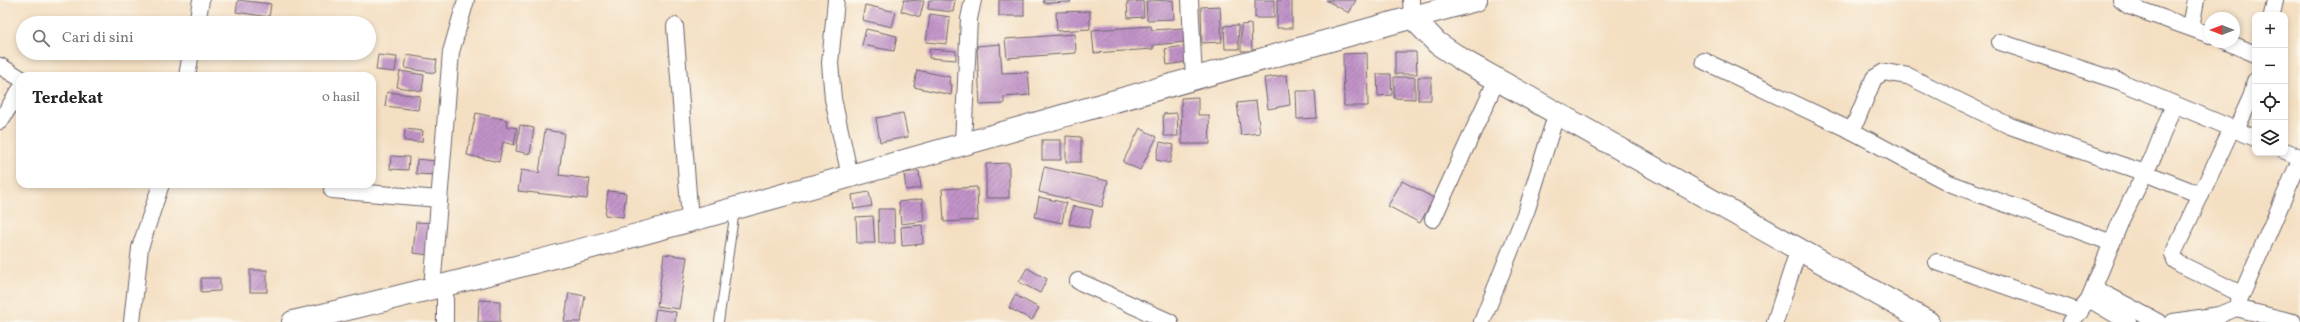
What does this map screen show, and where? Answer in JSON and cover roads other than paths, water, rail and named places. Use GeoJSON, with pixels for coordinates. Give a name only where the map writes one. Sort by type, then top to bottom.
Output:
{"type":"FeatureCollection","features":[{"type":"Feature","properties":{"kind":"main road"},"geometry":{"type":"LineString","coordinates":[[293,322],[439,288],[850,176],[1194,79],[1411,9],[1476,0]]}},
{"type":"Feature","properties":{"kind":"main road"},"geometry":{"type":"LineString","coordinates":[[1411,9],[1437,43],[1464,62],[1557,112],[1798,251],[1928,322]]}},
{"type":"Feature","properties":{"kind":"street"},"geometry":{"type":"LineString","coordinates":[[198,16],[201,0]]}},
{"type":"Feature","properties":{"kind":"street"},"geometry":{"type":"LineString","coordinates":[[445,322],[439,288],[439,199],[451,52],[466,0]]}},
{"type":"Feature","properties":{"kind":"street"},"geometry":{"type":"LineString","coordinates":[[836,0],[830,63],[833,99],[850,176]]}},
{"type":"Feature","properties":{"kind":"street"},"geometry":{"type":"LineString","coordinates":[[963,143],[969,19],[973,0]]}},
{"type":"Feature","properties":{"kind":"street"},"geometry":{"type":"LineString","coordinates":[[1190,0],[1194,79]]}},
{"type":"Feature","properties":{"kind":"street"},"geometry":{"type":"LineString","coordinates":[[2121,0],[2129,6],[2204,32]]}},
{"type":"Feature","properties":{"kind":"street"},"geometry":{"type":"LineString","coordinates":[[2191,27],[2196,0]]}},
{"type":"Feature","properties":{"kind":"street"},"geometry":{"type":"LineString","coordinates":[[2273,12],[2275,0]]}},
{"type":"Feature","properties":{"kind":"street"},"geometry":{"type":"LineString","coordinates":[[675,26],[690,220]]}},
{"type":"Feature","properties":{"kind":"street"},"geometry":{"type":"LineString","coordinates":[[2000,42],[2121,82],[2252,137]]}},
{"type":"Feature","properties":{"kind":"street"},"geometry":{"type":"LineString","coordinates":[[2240,48],[2252,53]]}},
{"type":"Feature","properties":{"kind":"street"},"geometry":{"type":"LineString","coordinates":[[188,72],[190,60]]}},
{"type":"Feature","properties":{"kind":"street"},"geometry":{"type":"LineString","coordinates":[[1704,61],[1852,131],[1949,183],[2112,243]]}},
{"type":"Feature","properties":{"kind":"street"},"geometry":{"type":"LineString","coordinates":[[0,66],[16,76]]}},
{"type":"Feature","properties":{"kind":"street"},"geometry":{"type":"LineString","coordinates":[[1852,131],[1874,78],[1879,74],[1890,72],[1908,76],[2010,126],[2145,173],[2201,195]]}},
{"type":"Feature","properties":{"kind":"street"},"geometry":{"type":"LineString","coordinates":[[1433,219],[1497,79]]}},
{"type":"Feature","properties":{"kind":"street"},"geometry":{"type":"LineString","coordinates":[[2254,84],[2252,95],[2173,254],[2175,260],[2238,301],[2293,322]]}},
{"type":"Feature","properties":{"kind":"street"},"geometry":{"type":"LineString","coordinates":[[0,121],[16,96]]}},
{"type":"Feature","properties":{"kind":"street"},"geometry":{"type":"LineString","coordinates":[[1937,262],[2075,317],[2091,294],[2174,104]]}},
{"type":"Feature","properties":{"kind":"street"},"geometry":{"type":"LineString","coordinates":[[1482,322],[1527,209],[1557,112]]}},
{"type":"Feature","properties":{"kind":"street"},"geometry":{"type":"LineString","coordinates":[[2173,322],[2219,314],[2238,301],[2300,158],[2288,152]]}},
{"type":"Feature","properties":{"kind":"street"},"geometry":{"type":"LineString","coordinates":[[132,322],[140,248],[159,188]]}},
{"type":"Feature","properties":{"kind":"street"},"geometry":{"type":"LineString","coordinates":[[332,190],[439,199]]}},
{"type":"Feature","properties":{"kind":"street"},"geometry":{"type":"LineString","coordinates":[[1775,322],[1798,251]]}},
{"type":"Feature","properties":{"kind":"street"},"geometry":{"type":"LineString","coordinates":[[1078,282],[1170,322]]}},
{"type":"Feature","properties":{"kind":"street"},"geometry":{"type":"LineString","coordinates":[[2091,294],[2128,322]]}},
{"type":"Feature","properties":{"kind":"street"},"geometry":{"type":"LineString","coordinates":[[2091,294],[2158,322]]}},
{"type":"Feature","properties":{"kind":"lane"},"geometry":{"type":"LineString","coordinates":[[719,322],[735,208]]}}]}
